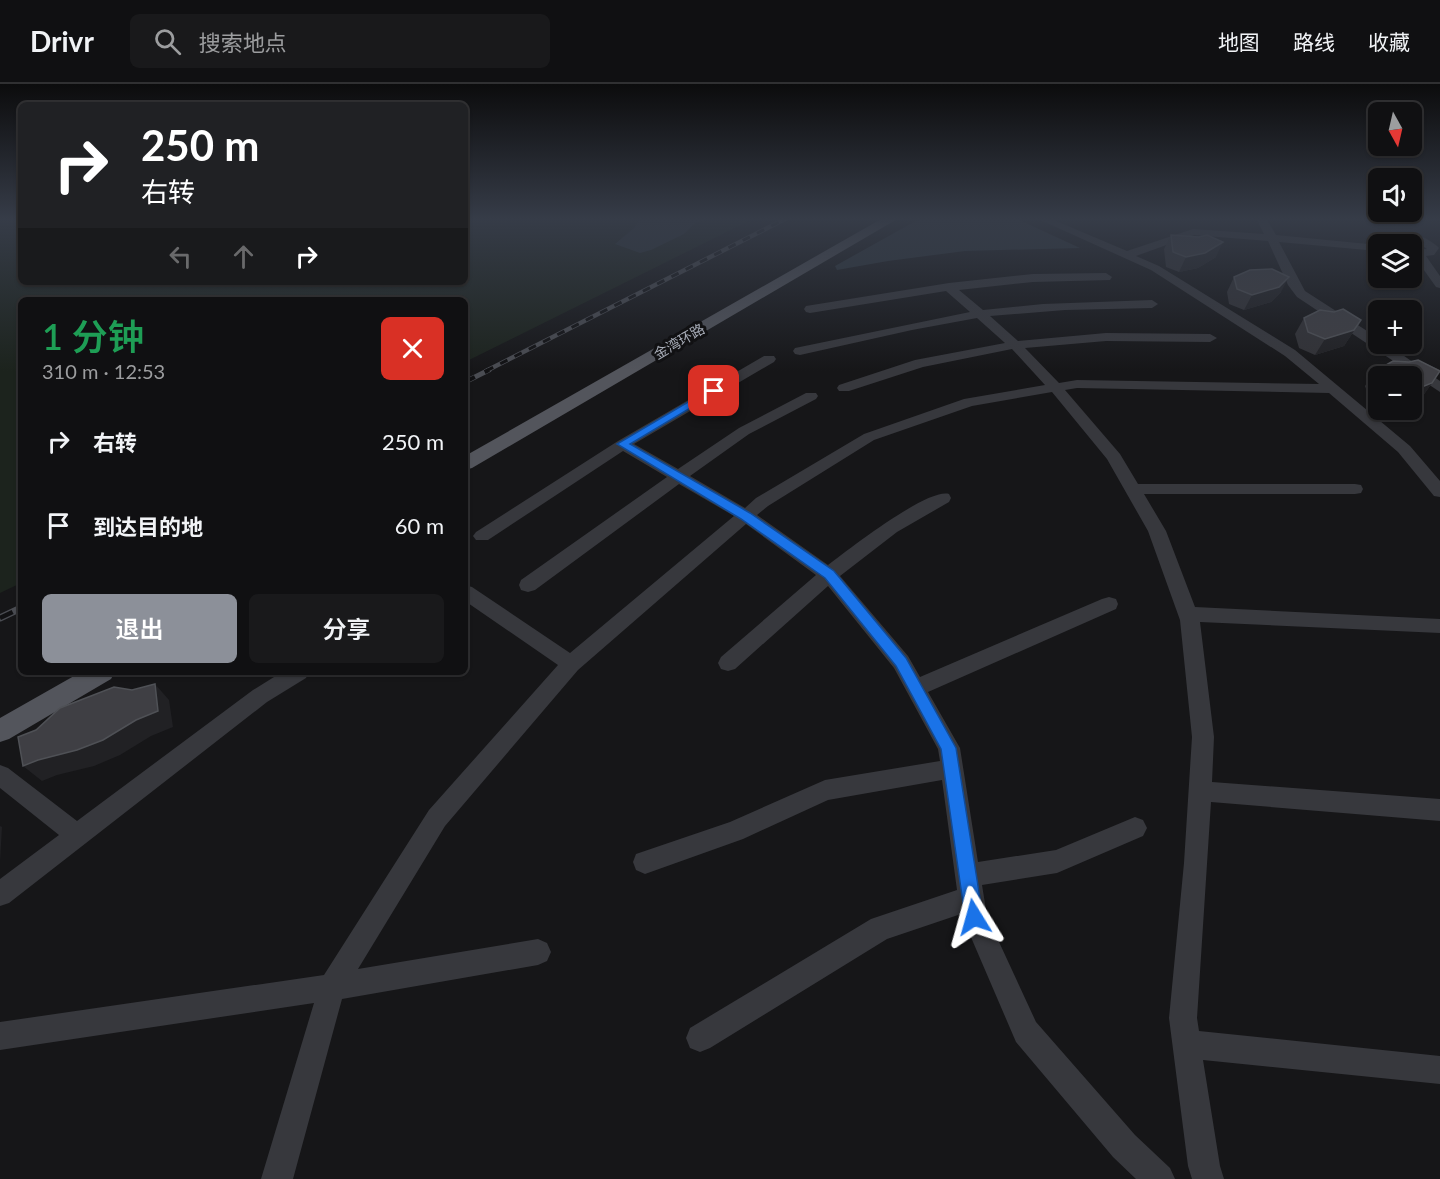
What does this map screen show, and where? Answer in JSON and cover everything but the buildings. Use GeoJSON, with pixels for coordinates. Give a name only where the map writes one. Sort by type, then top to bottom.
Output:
{"type":"FeatureCollection","features":[{"type":"Feature","properties":{"kind":"main road","name":"金湾环路"},"geometry":{"type":"LineString","coordinates":[[468,462],[803,269]]}},
{"type":"Feature","properties":{"kind":"main road"},"geometry":{"type":"LineString","coordinates":[[0,730],[97,675]]}},
{"type":"Feature","properties":{"kind":"street"},"geometry":{"type":"LineString","coordinates":[[1157,269],[1290,353],[1404,449],[1440,492]]}},
{"type":"Feature","properties":{"kind":"street"},"geometry":{"type":"LineString","coordinates":[[1287,269],[1301,294],[1368,337]]}},
{"type":"Feature","properties":{"kind":"street"},"geometry":{"type":"LineString","coordinates":[[1428,269],[1440,284]]}},
{"type":"Feature","properties":{"kind":"street"},"geometry":{"type":"LineString","coordinates":[[810,309],[949,287],[1033,278],[1106,277]]}},
{"type":"Feature","properties":{"kind":"street"},"geometry":{"type":"LineString","coordinates":[[949,287],[1014,345],[1055,387],[1114,457],[1157,531],[1187,614],[1203,737],[1183,1018],[1204,1166],[1208,1179]]}},
{"type":"Feature","properties":{"kind":"street"},"geometry":{"type":"LineString","coordinates":[[800,351],[888,330],[980,314],[1066,306],[1152,304]]}},
{"type":"Feature","properties":{"kind":"street"},"geometry":{"type":"LineString","coordinates":[[844,388],[920,363],[1014,345],[1106,337],[1210,338]]}},
{"type":"Feature","properties":{"kind":"street"},"geometry":{"type":"LineString","coordinates":[[1393,354],[1440,388]]}},
{"type":"Feature","properties":{"kind":"street"},"geometry":{"type":"LineString","coordinates":[[482,536],[623,444],[768,359]]}},
{"type":"Feature","properties":{"kind":"street"},"geometry":{"type":"LineString","coordinates":[[277,1179],[332,987],[436,818],[571,664],[762,502],[869,437],[969,402],[1077,384],[1333,389]]}},
{"type":"Feature","properties":{"kind":"street"},"geometry":{"type":"LineString","coordinates":[[528,585],[677,476],[744,431],[811,396]]}},
{"type":"Feature","properties":{"kind":"street"},"geometry":{"type":"LineString","coordinates":[[623,444],[746,516],[829,574],[901,662],[949,748],[974,917],[1026,1032],[1124,1146],[1159,1179]]}},
{"type":"Feature","properties":{"kind":"street"},"geometry":{"type":"LineString","coordinates":[[1133,489],[1355,489]]}},
{"type":"Feature","properties":{"kind":"street"},"geometry":{"type":"LineString","coordinates":[[729,663],[782,613],[829,574],[892,527],[943,498]]}},
{"type":"Feature","properties":{"kind":"street"},"geometry":{"type":"LineString","coordinates":[[468,594],[571,664]]}},
{"type":"Feature","properties":{"kind":"street"},"geometry":{"type":"LineString","coordinates":[[916,688],[1109,604]]}},
{"type":"Feature","properties":{"kind":"street"},"geometry":{"type":"LineString","coordinates":[[1187,614],[1440,626]]}},
{"type":"Feature","properties":{"kind":"street"},"geometry":{"type":"LineString","coordinates":[[0,894],[260,696],[294,675]]}},
{"type":"Feature","properties":{"kind":"street"},"geometry":{"type":"LineString","coordinates":[[645,862],[735,831],[825,790],[952,769]]}},
{"type":"Feature","properties":{"kind":"street"},"geometry":{"type":"LineString","coordinates":[[0,775],[77,835]]}},
{"type":"Feature","properties":{"kind":"street"},"geometry":{"type":"LineString","coordinates":[[1200,791],[1440,810]]}},
{"type":"Feature","properties":{"kind":"street"},"geometry":{"type":"LineString","coordinates":[[700,1038],[880,928],[970,886],[1057,861],[1135,828]]}},
{"type":"Feature","properties":{"kind":"street"},"geometry":{"type":"LineString","coordinates":[[0,1036],[332,987],[538,952]]}},
{"type":"Feature","properties":{"kind":"street"},"geometry":{"type":"LineString","coordinates":[[1187,1044],[1440,1070]]}},
{"type":"Feature","properties":{"kind":"shaded area"},"geometry":{"type":"Polygon","coordinates":[[[0,269],[18,269],[18,285],[468,285],[468,269],[652,269],[468,361],[468,297],[18,297],[18,584],[0,593],[0,269]]]}},
{"type":"Feature","properties":{"kind":"railway"},"geometry":{"type":"LineString","coordinates":[[486,371],[686,269]]}},
{"type":"Feature","properties":{"kind":"railway"},"geometry":{"type":"LineString","coordinates":[[468,380],[489,370]]}},
{"type":"Feature","properties":{"kind":"railway"},"geometry":{"type":"LineString","coordinates":[[0,618],[18,609]]}},
{"type":"Feature","properties":{"kind":"route"},"geometry":{"type":"LineString","coordinates":[[714,391],[623,444],[746,516],[829,574],[901,662],[949,748],[974,917]]}}]}
